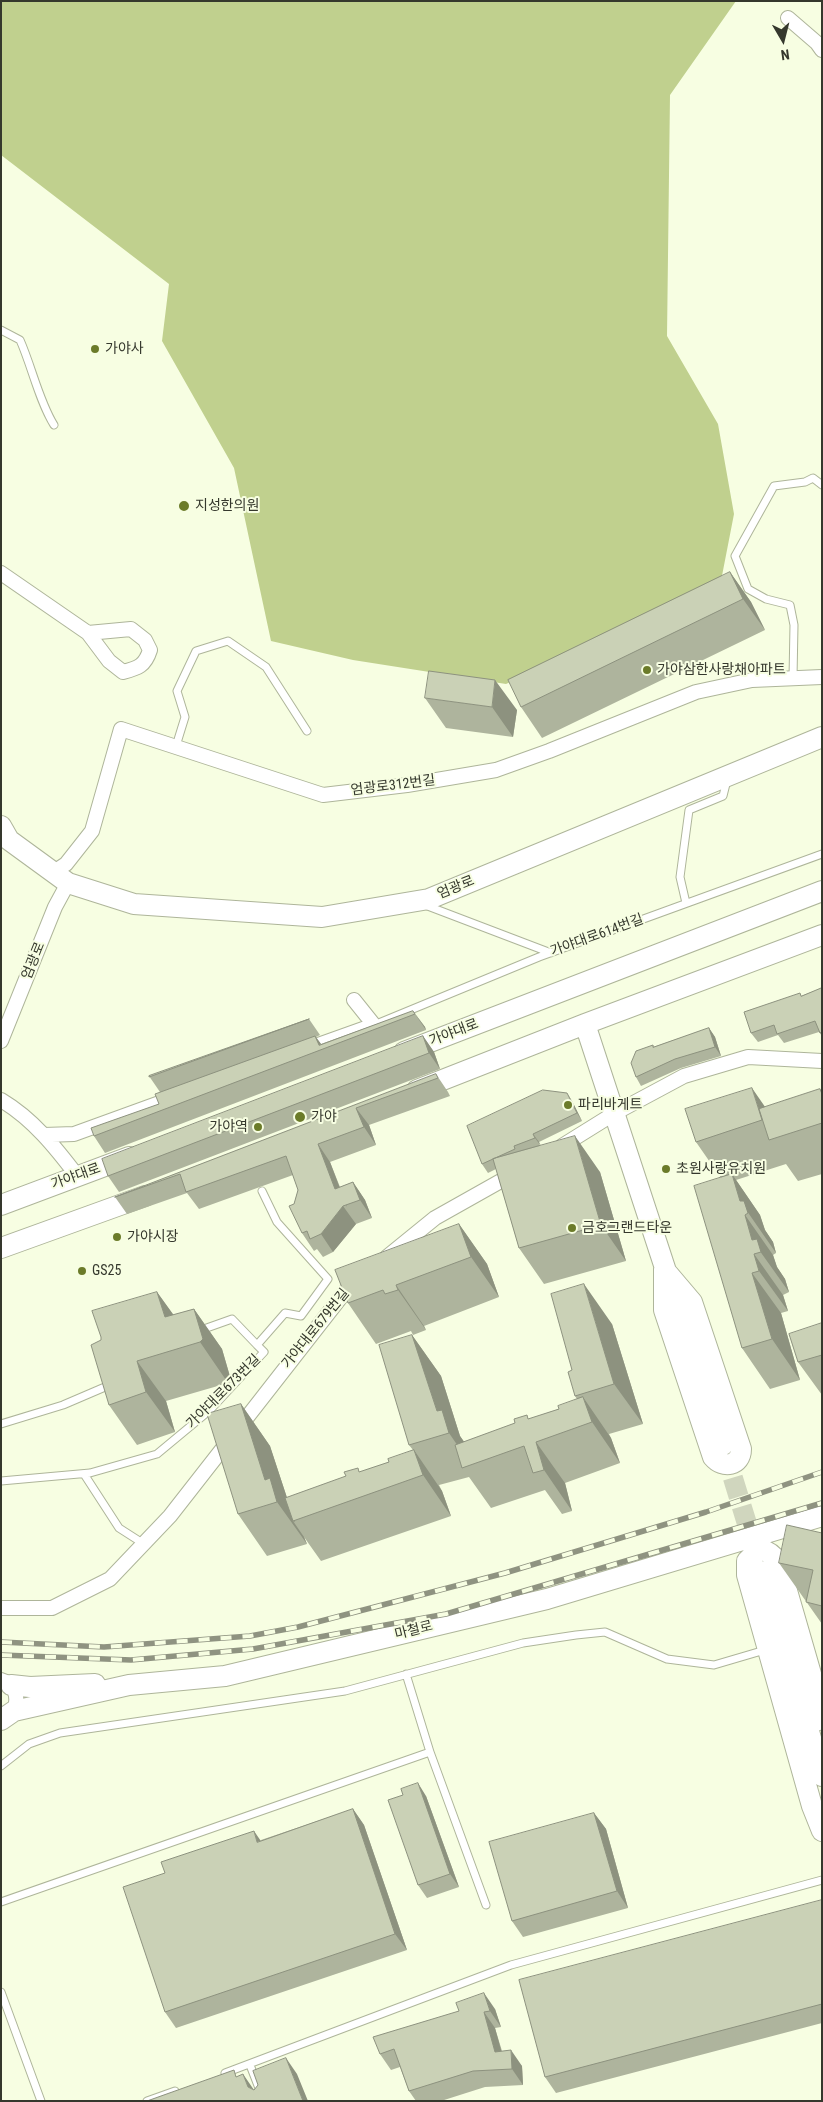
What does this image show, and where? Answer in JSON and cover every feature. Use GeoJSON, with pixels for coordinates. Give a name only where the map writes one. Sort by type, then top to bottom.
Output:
{"type":"FeatureCollection","features":[{"type":"Feature","properties":{"kind":"main road","name":"엄광로"},"geometry":{"type":"LineString","coordinates":[[1,826],[9,840],[61,877],[134,904],[322,917],[429,899],[822,737]]}},
{"type":"Feature","properties":{"kind":"main road","name":"가야대로"},"geometry":{"type":"LineString","coordinates":[[384,1060],[822,891]]}},
{"type":"Feature","properties":{"kind":"main road"},"geometry":{"type":"LineString","coordinates":[[401,1096],[585,1024],[822,935]]}},
{"type":"Feature","properties":{"kind":"main road"},"geometry":{"type":"LineString","coordinates":[[585,1024],[723,1445]]}},
{"type":"Feature","properties":{"kind":"main road","name":"가야대로"},"geometry":{"type":"LineString","coordinates":[[1,1205],[151,1149]]}},
{"type":"Feature","properties":{"kind":"main road"},"geometry":{"type":"LineString","coordinates":[[1,1248],[161,1191]]}},
{"type":"Feature","properties":{"kind":"main road"},"geometry":{"type":"LineString","coordinates":[[664,1269],[692,1302],[741,1449],[741,1456],[736,1462],[726,1465],[718,1463],[713,1457],[664,1310],[664,1269]]}},
{"type":"Feature","properties":{"kind":"main road","name":"마철로"},"geometry":{"type":"LineString","coordinates":[[8,1715],[129,1685],[225,1676],[547,1599],[752,1545],[822,1516]]}},
{"type":"Feature","properties":{"kind":"main road"},"geometry":{"type":"LineString","coordinates":[[822,1712],[779,1563],[772,1553],[752,1545],[747,1561],[747,1575],[768,1649],[807,1727],[812,1806],[822,1831]]}},
{"type":"Feature","properties":{"kind":"main road"},"geometry":{"type":"LineString","coordinates":[[762,1571],[822,1776]]}},
{"type":"Feature","properties":{"kind":"main road"},"geometry":{"type":"LineString","coordinates":[[6,1682],[30,1687],[129,1685]]}},
{"type":"Feature","properties":{"kind":"street"},"geometry":{"type":"LineString","coordinates":[[788,18],[817,42],[822,50]]}},
{"type":"Feature","properties":{"kind":"street"},"geometry":{"type":"LineString","coordinates":[[1,573],[88,632],[109,661],[123,672],[139,668],[147,660],[150,650],[145,640],[131,629],[88,632]]}},
{"type":"Feature","properties":{"kind":"street","name":"엄광로312번길"},"geometry":{"type":"LineString","coordinates":[[61,877],[66,864],[92,831],[121,729],[323,794],[407,785],[496,770],[549,751],[696,692],[752,680],[822,677]]}},
{"type":"Feature","properties":{"kind":"street","name":"엄광로"},"geometry":{"type":"LineString","coordinates":[[1,1041],[55,907],[61,877]]}},
{"type":"Feature","properties":{"kind":"street"},"geometry":{"type":"LineString","coordinates":[[354,1000],[374,1025]]}},
{"type":"Feature","properties":{"kind":"street","name":"가야대로614번길"},"geometry":{"type":"LineString","coordinates":[[287,1057],[374,1025]]}},
{"type":"Feature","properties":{"kind":"street"},"geometry":{"type":"LineString","coordinates":[[553,1151],[615,1113],[684,1076],[748,1057],[822,1061]]}},
{"type":"Feature","properties":{"kind":"street"},"geometry":{"type":"LineString","coordinates":[[44,1136],[74,1134],[189,1093]]}},
{"type":"Feature","properties":{"kind":"street"},"geometry":{"type":"LineString","coordinates":[[1,1100],[19,1110],[44,1136],[78,1177]]}},
{"type":"Feature","properties":{"kind":"street","name":"가야대로679번길"},"geometry":{"type":"LineString","coordinates":[[1,1608],[52,1608],[110,1579],[170,1516],[348,1288],[434,1218],[527,1166]]}},
{"type":"Feature","properties":{"kind":"street"},"geometry":{"type":"LineString","coordinates":[[6,1682],[17,1697],[8,1715]]}},
{"type":"Feature","properties":{"kind":"lane"},"geometry":{"type":"LineString","coordinates":[[1,330],[20,340],[34,372],[42,404],[54,425]]}},
{"type":"Feature","properties":{"kind":"lane"},"geometry":{"type":"LineString","coordinates":[[793,678],[794,625],[790,605],[766,599],[748,589],[735,556],[774,486],[805,482],[813,478],[822,485]]}},
{"type":"Feature","properties":{"kind":"lane"},"geometry":{"type":"LineString","coordinates":[[176,746],[185,717],[177,691],[196,651],[228,641],[266,667],[307,731]]}},
{"type":"Feature","properties":{"kind":"lane"},"geometry":{"type":"LineString","coordinates":[[686,902],[680,877],[689,810],[723,796],[728,776]]}},
{"type":"Feature","properties":{"kind":"lane","name":"가야대로614번길"},"geometry":{"type":"LineString","coordinates":[[374,1025],[551,953],[686,902],[822,854]]}},
{"type":"Feature","properties":{"kind":"lane"},"geometry":{"type":"LineString","coordinates":[[414,901],[551,953]]}},
{"type":"Feature","properties":{"kind":"lane","name":"가야대로673번길"},"geometry":{"type":"LineString","coordinates":[[1,1481],[84,1474],[157,1454],[210,1410],[264,1352],[257,1345],[285,1313],[301,1316],[328,1279],[277,1222],[262,1191]]}},
{"type":"Feature","properties":{"kind":"lane"},"geometry":{"type":"LineString","coordinates":[[200,1330],[232,1318],[257,1345]]}},
{"type":"Feature","properties":{"kind":"lane"},"geometry":{"type":"LineString","coordinates":[[1,1424],[63,1405],[115,1382]]}},
{"type":"Feature","properties":{"kind":"lane"},"geometry":{"type":"LineString","coordinates":[[84,1474],[119,1528],[144,1544]]}},
{"type":"Feature","properties":{"kind":"lane"},"geometry":{"type":"LineString","coordinates":[[1,1766],[29,1744],[60,1733],[345,1691],[524,1643],[605,1632],[667,1659],[714,1665],[768,1649]]}},
{"type":"Feature","properties":{"kind":"lane"},"geometry":{"type":"LineString","coordinates":[[406,1674],[430,1752],[486,1905]]}},
{"type":"Feature","properties":{"kind":"lane"},"geometry":{"type":"LineString","coordinates":[[1,1902],[430,1752]]}},
{"type":"Feature","properties":{"kind":"lane"},"geometry":{"type":"LineString","coordinates":[[213,2078],[511,1965],[822,1880]]}},
{"type":"Feature","properties":{"kind":"lane"},"geometry":{"type":"LineString","coordinates":[[1,1992],[40,2101]]}},
{"type":"Feature","properties":{"kind":"lane"},"geometry":{"type":"LineString","coordinates":[[250,2064],[264,2101]]}},
{"type":"Feature","properties":{"kind":"lane"},"geometry":{"type":"LineString","coordinates":[[147,2101],[184,2088]]}},
{"type":"Feature","properties":{"kind":"green space"},"geometry":{"type":"Polygon","coordinates":[[[1,1],[736,1],[670,95],[667,336],[718,424],[734,514],[720,586],[506,684],[353,660],[271,641],[234,468],[162,341],[169,284],[1,155],[1,1]]]}},
{"type":"Feature","properties":{"kind":"building"},"geometry":{"type":"Polygon","coordinates":[[[730,572],[743,599],[521,707],[508,680],[730,572]]]}},
{"type":"Feature","properties":{"kind":"building"},"geometry":{"type":"Polygon","coordinates":[[[429,671],[495,680],[492,707],[425,698],[429,671]]]}},
{"type":"Feature","properties":{"kind":"building"},"geometry":{"type":"Polygon","coordinates":[[[822,988],[822,1032],[820,1033],[815,1021],[777,1034],[774,1025],[751,1033],[744,1012],[800,993],[801,996],[822,988]]]}},
{"type":"Feature","properties":{"kind":"building"},"geometry":{"type":"Polygon","coordinates":[[[413,1011],[415,1014],[94,1136],[91,1128],[159,1104],[155,1094],[315,1036],[319,1045],[413,1011]]]}},
{"type":"Feature","properties":{"kind":"building"},"geometry":{"type":"Polygon","coordinates":[[[309,1019],[149,1077],[149,1076],[309,1019]]]}},
{"type":"Feature","properties":{"kind":"building"},"geometry":{"type":"Polygon","coordinates":[[[709,1028],[715,1047],[675,1059],[636,1077],[631,1063],[636,1051],[709,1028]]]}},
{"type":"Feature","properties":{"kind":"building"},"geometry":{"type":"Polygon","coordinates":[[[423,1036],[429,1053],[108,1176],[102,1159],[423,1036]]]}},
{"type":"Feature","properties":{"kind":"building"},"geometry":{"type":"Polygon","coordinates":[[[436,1074],[438,1078],[356,1108],[364,1127],[318,1144],[335,1189],[353,1182],[360,1200],[343,1206],[321,1234],[310,1239],[307,1231],[302,1233],[289,1206],[294,1204],[298,1190],[286,1156],[186,1192],[180,1174],[115,1197],[436,1074]]]}},
{"type":"Feature","properties":{"kind":"building"},"geometry":{"type":"Polygon","coordinates":[[[752,1088],[762,1120],[696,1142],[685,1109],[752,1088]]]}},
{"type":"Feature","properties":{"kind":"building"},"geometry":{"type":"Polygon","coordinates":[[[820,1089],[822,1094],[822,1123],[769,1140],[759,1109],[820,1089]]]}},
{"type":"Feature","properties":{"kind":"building"},"geometry":{"type":"Polygon","coordinates":[[[543,1090],[567,1093],[577,1113],[533,1134],[535,1138],[514,1146],[515,1149],[482,1164],[467,1126],[543,1090]]]}},
{"type":"Feature","properties":{"kind":"building"},"geometry":{"type":"Polygon","coordinates":[[[575,1136],[601,1225],[519,1248],[493,1159],[575,1136]]]}},
{"type":"Feature","properties":{"kind":"building"},"geometry":{"type":"Polygon","coordinates":[[[732,1174],[740,1201],[744,1201],[748,1213],[745,1215],[752,1240],[757,1239],[761,1252],[754,1254],[759,1271],[752,1273],[772,1339],[742,1348],[694,1186],[732,1174]]]}},
{"type":"Feature","properties":{"kind":"building"},"geometry":{"type":"Polygon","coordinates":[[[459,1224],[471,1257],[396,1285],[398,1290],[385,1294],[383,1290],[348,1303],[335,1270],[459,1224]]]}},
{"type":"Feature","properties":{"kind":"building"},"geometry":{"type":"Polygon","coordinates":[[[584,1284],[614,1384],[575,1396],[568,1372],[572,1370],[551,1294],[584,1284]]]}},
{"type":"Feature","properties":{"kind":"building"},"geometry":{"type":"Polygon","coordinates":[[[157,1292],[165,1317],[194,1309],[203,1339],[200,1342],[137,1361],[146,1392],[109,1405],[91,1345],[101,1340],[92,1311],[157,1292]]]}},
{"type":"Feature","properties":{"kind":"building"},"geometry":{"type":"Polygon","coordinates":[[[822,1323],[822,1355],[798,1362],[789,1334],[822,1323]]]}},
{"type":"Feature","properties":{"kind":"building"},"geometry":{"type":"Polygon","coordinates":[[[412,1335],[437,1411],[442,1410],[449,1433],[409,1445],[379,1345],[412,1335]]]}},
{"type":"Feature","properties":{"kind":"building"},"geometry":{"type":"Polygon","coordinates":[[[583,1397],[592,1422],[536,1442],[544,1470],[533,1473],[524,1446],[462,1468],[455,1445],[515,1423],[514,1419],[527,1415],[528,1419],[559,1409],[558,1406],[583,1397]]]}},
{"type":"Feature","properties":{"kind":"building"},"geometry":{"type":"Polygon","coordinates":[[[241,1404],[265,1480],[270,1478],[277,1502],[238,1514],[207,1414],[241,1404]]]}},
{"type":"Feature","properties":{"kind":"building"},"geometry":{"type":"Polygon","coordinates":[[[414,1450],[423,1475],[293,1521],[285,1498],[346,1476],[344,1472],[358,1468],[359,1472],[389,1462],[388,1459],[414,1450]]]}},
{"type":"Feature","properties":{"kind":"building"},"geometry":{"type":"Polygon","coordinates":[[[787,1525],[822,1533],[822,1606],[806,1602],[813,1570],[779,1563],[787,1525]]]}},
{"type":"Feature","properties":{"kind":"building"},"geometry":{"type":"Polygon","coordinates":[[[418,1783],[450,1874],[418,1885],[388,1800],[403,1795],[401,1789],[418,1783]]]}},
{"type":"Feature","properties":{"kind":"building"},"geometry":{"type":"Polygon","coordinates":[[[353,1809],[395,1934],[165,2012],[123,1887],[165,1873],[161,1862],[254,1831],[257,1842],[353,1809]]]}},
{"type":"Feature","properties":{"kind":"building"},"geometry":{"type":"Polygon","coordinates":[[[594,1813],[617,1891],[512,1921],[489,1842],[594,1813]]]}},
{"type":"Feature","properties":{"kind":"building"},"geometry":{"type":"Polygon","coordinates":[[[822,1900],[822,2004],[545,2077],[519,1980],[822,1900]]]}},
{"type":"Feature","properties":{"kind":"building"},"geometry":{"type":"Polygon","coordinates":[[[484,1993],[490,2011],[484,2012],[495,2052],[511,2050],[512,2069],[473,2071],[409,2091],[394,2049],[380,2054],[373,2037],[459,2011],[456,2003],[484,1993]]]}},
{"type":"Feature","properties":{"kind":"building"},"geometry":{"type":"Polygon","coordinates":[[[286,2058],[303,2101],[147,2101],[234,2070],[236,2077],[243,2074],[248,2087],[254,2090],[258,2085],[253,2071],[286,2058]]]}},
{"type":"Feature","properties":{"kind":"tunnel"},"geometry":{"type":"LineString","coordinates":[[724,1449],[756,1553]]}},
{"type":"Feature","properties":{"kind":"railway"},"geometry":{"type":"LineString","coordinates":[[1,1642],[104,1647],[250,1636],[298,1627],[505,1573],[706,1512],[822,1472]]}},
{"type":"Feature","properties":{"kind":"railway"},"geometry":{"type":"LineString","coordinates":[[1,1655],[131,1660],[253,1649],[446,1614],[822,1503]]}},
{"type":"Feature","properties":{"kind":"place","name":"가야사"},"geometry":{"type":"Point","coordinates":[95,349]}},
{"type":"Feature","properties":{"kind":"place","name":"지성한의원"},"geometry":{"type":"Point","coordinates":[184,506]}},
{"type":"Feature","properties":{"kind":"place","name":"가야삼한사랑채아파트"},"geometry":{"type":"Point","coordinates":[647,670]}},
{"type":"Feature","properties":{"kind":"place","name":"파리바게트"},"geometry":{"type":"Point","coordinates":[568,1105]}},
{"type":"Feature","properties":{"kind":"place","name":"가야"},"geometry":{"type":"Point","coordinates":[300,1117]}},
{"type":"Feature","properties":{"kind":"place","name":"가야역"},"geometry":{"type":"Point","coordinates":[258,1127]}},
{"type":"Feature","properties":{"kind":"place","name":"초원사랑유치원"},"geometry":{"type":"Point","coordinates":[666,1169]}},
{"type":"Feature","properties":{"kind":"place","name":"금호그랜드타운"},"geometry":{"type":"Point","coordinates":[572,1228]}},
{"type":"Feature","properties":{"kind":"place","name":"가야시장"},"geometry":{"type":"Point","coordinates":[117,1237]}},
{"type":"Feature","properties":{"kind":"place","name":"GS25"},"geometry":{"type":"Point","coordinates":[82,1271]}}]}
